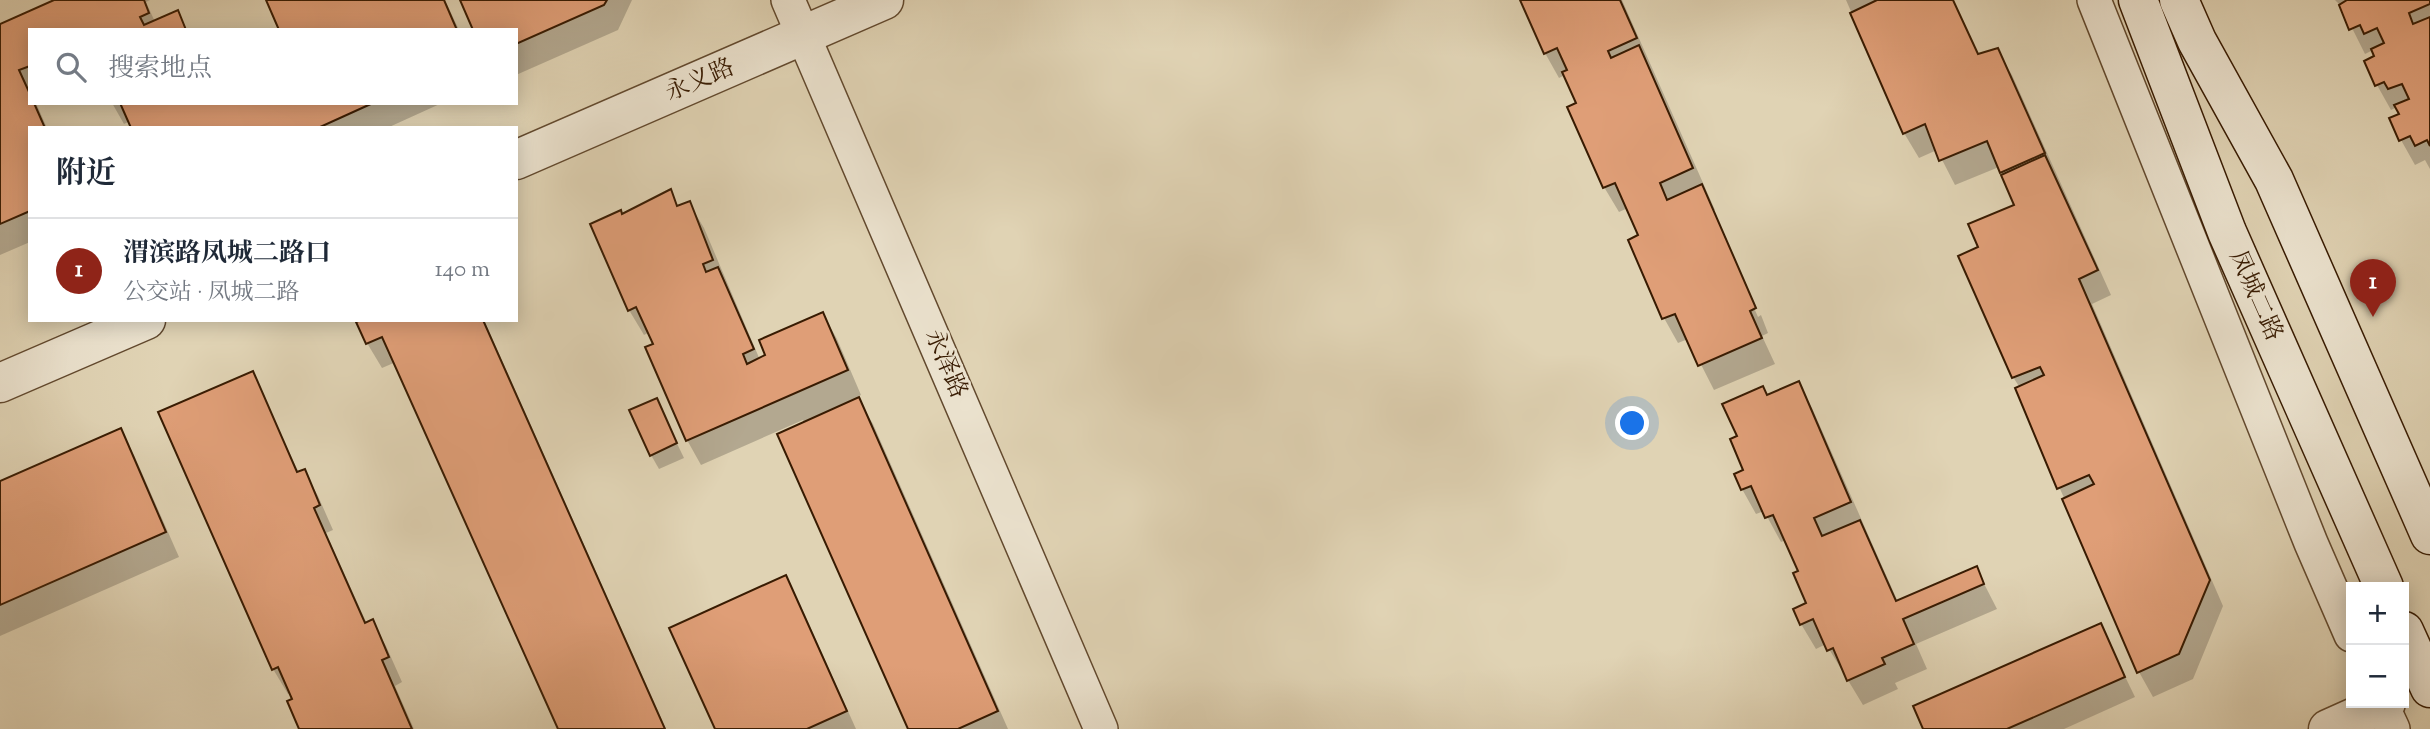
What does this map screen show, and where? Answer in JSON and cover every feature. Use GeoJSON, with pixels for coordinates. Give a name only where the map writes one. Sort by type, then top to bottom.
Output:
{"type":"FeatureCollection","features":[{"type":"Feature","properties":{"kind":"main road","name":"永义路"},"geometry":{"type":"LineString","coordinates":[[518,159],[884,0]]}},
{"type":"Feature","properties":{"kind":"main road","name":"凤城二路"},"geometry":{"type":"LineString","coordinates":[[2138,0],[2227,232],[2382,582]]}},
{"type":"Feature","properties":{"kind":"main road"},"geometry":{"type":"LineString","coordinates":[[2179,0],[2197,41],[2274,180],[2430,535]]}},
{"type":"Feature","properties":{"kind":"main road"},"geometry":{"type":"LineString","coordinates":[[0,383],[141,322]]}},
{"type":"Feature","properties":{"kind":"main road"},"geometry":{"type":"LineString","coordinates":[[2328,729],[2381,708]]}},
{"type":"Feature","properties":{"kind":"street","name":"永泽路"},"geometry":{"type":"LineString","coordinates":[[788,0],[1101,729]]}},
{"type":"Feature","properties":{"kind":"street"},"geometry":{"type":"LineString","coordinates":[[2094,0],[2306,530],[2346,623]]}},
{"type":"Feature","properties":{"kind":"building"},"geometry":{"type":"Polygon","coordinates":[[[54,0],[144,0],[149,13],[140,17],[144,25],[178,10],[185,28],[28,28],[28,67],[19,70],[28,90],[28,105],[35,105],[44,126],[28,126],[28,212],[0,224],[0,24],[54,0]]]}},
{"type":"Feature","properties":{"kind":"building"},"geometry":{"type":"Polygon","coordinates":[[[266,0],[444,0],[456,28],[278,28],[266,0]]]}},
{"type":"Feature","properties":{"kind":"building"},"geometry":{"type":"Polygon","coordinates":[[[460,0],[607,0],[604,5],[518,43],[518,28],[472,28],[460,0]]]}},
{"type":"Feature","properties":{"kind":"building"},"geometry":{"type":"Polygon","coordinates":[[[1520,0],[1620,0],[1637,38],[1608,51],[1611,58],[1639,45],[1693,168],[1660,183],[1667,200],[1702,184],[1756,308],[1750,311],[1762,338],[1698,366],[1675,314],[1662,319],[1628,240],[1638,235],[1615,183],[1603,188],[1567,107],[1576,103],[1562,72],[1567,70],[1557,48],[1544,54],[1520,0]]]}},
{"type":"Feature","properties":{"kind":"building"},"geometry":{"type":"Polygon","coordinates":[[[1877,0],[1953,0],[1978,54],[1998,48],[2045,153],[2000,173],[1987,141],[1939,161],[1925,124],[1903,134],[1850,13],[1877,0]]]}},
{"type":"Feature","properties":{"kind":"building"},"geometry":{"type":"Polygon","coordinates":[[[2347,0],[2430,0],[2430,4],[2409,13],[2413,24],[2430,17],[2430,146],[2427,140],[2415,146],[2410,136],[2399,141],[2389,118],[2399,114],[2394,105],[2409,99],[2402,84],[2388,89],[2384,82],[2375,86],[2364,61],[2374,56],[2371,49],[2384,43],[2377,28],[2364,34],[2360,25],[2349,30],[2339,5],[2347,0]]]}},
{"type":"Feature","properties":{"kind":"building"},"geometry":{"type":"Polygon","coordinates":[[[121,105],[369,105],[322,126],[130,126],[121,105]]]}},
{"type":"Feature","properties":{"kind":"building"},"geometry":{"type":"Polygon","coordinates":[[[2045,155],[2098,270],[2079,279],[2210,580],[2179,654],[2137,673],[2062,499],[2094,484],[2089,475],[2057,489],[2015,388],[2044,375],[2040,367],[2012,378],[1958,256],[1978,247],[1968,224],[2014,205],[2001,175],[2045,155]]]}},
{"type":"Feature","properties":{"kind":"building"},"geometry":{"type":"Polygon","coordinates":[[[671,189],[677,206],[690,201],[713,260],[703,264],[706,272],[718,267],[754,349],[743,354],[747,364],[765,355],[759,340],[823,312],[848,370],[686,441],[645,347],[653,344],[636,307],[628,311],[590,224],[621,210],[622,214],[671,189]]]}},
{"type":"Feature","properties":{"kind":"building"},"geometry":{"type":"Polygon","coordinates":[[[356,322],[484,322],[665,729],[558,729],[382,337],[366,344],[356,322]]]}},
{"type":"Feature","properties":{"kind":"building"},"geometry":{"type":"Polygon","coordinates":[[[253,371],[297,472],[305,469],[320,505],[314,508],[365,623],[373,619],[389,657],[382,660],[412,729],[299,729],[287,701],[292,699],[278,667],[272,670],[158,412],[253,371]]]}},
{"type":"Feature","properties":{"kind":"building"},"geometry":{"type":"Polygon","coordinates":[[[1799,381],[1851,502],[1814,518],[1822,536],[1860,520],[1896,601],[1977,566],[1984,584],[1903,619],[1914,644],[1882,658],[1885,664],[1847,681],[1833,648],[1827,651],[1813,619],[1800,625],[1793,609],[1806,603],[1793,573],[1798,571],[1773,515],[1765,518],[1751,486],[1741,490],[1734,474],[1743,470],[1730,439],[1737,436],[1722,404],[1763,386],[1767,395],[1799,381]]]}},
{"type":"Feature","properties":{"kind":"building"},"geometry":{"type":"Polygon","coordinates":[[[859,397],[998,711],[958,729],[908,729],[777,434],[859,397]]]}},
{"type":"Feature","properties":{"kind":"building"},"geometry":{"type":"Polygon","coordinates":[[[657,398],[677,443],[650,456],[629,410],[657,398]]]}},
{"type":"Feature","properties":{"kind":"building"},"geometry":{"type":"Polygon","coordinates":[[[121,428],[166,532],[0,605],[0,481],[121,428]]]}},
{"type":"Feature","properties":{"kind":"building"},"geometry":{"type":"Polygon","coordinates":[[[786,575],[847,711],[807,729],[715,729],[669,628],[786,575]]]}},
{"type":"Feature","properties":{"kind":"building"},"geometry":{"type":"Polygon","coordinates":[[[2101,623],[2125,677],[2007,729],[1923,729],[1913,706],[2101,623]]]}},
{"type":"Feature","properties":{"kind":"place","name":"渭滨路凤城二路口"},"geometry":{"type":"Point","coordinates":[2373,317]}}]}
